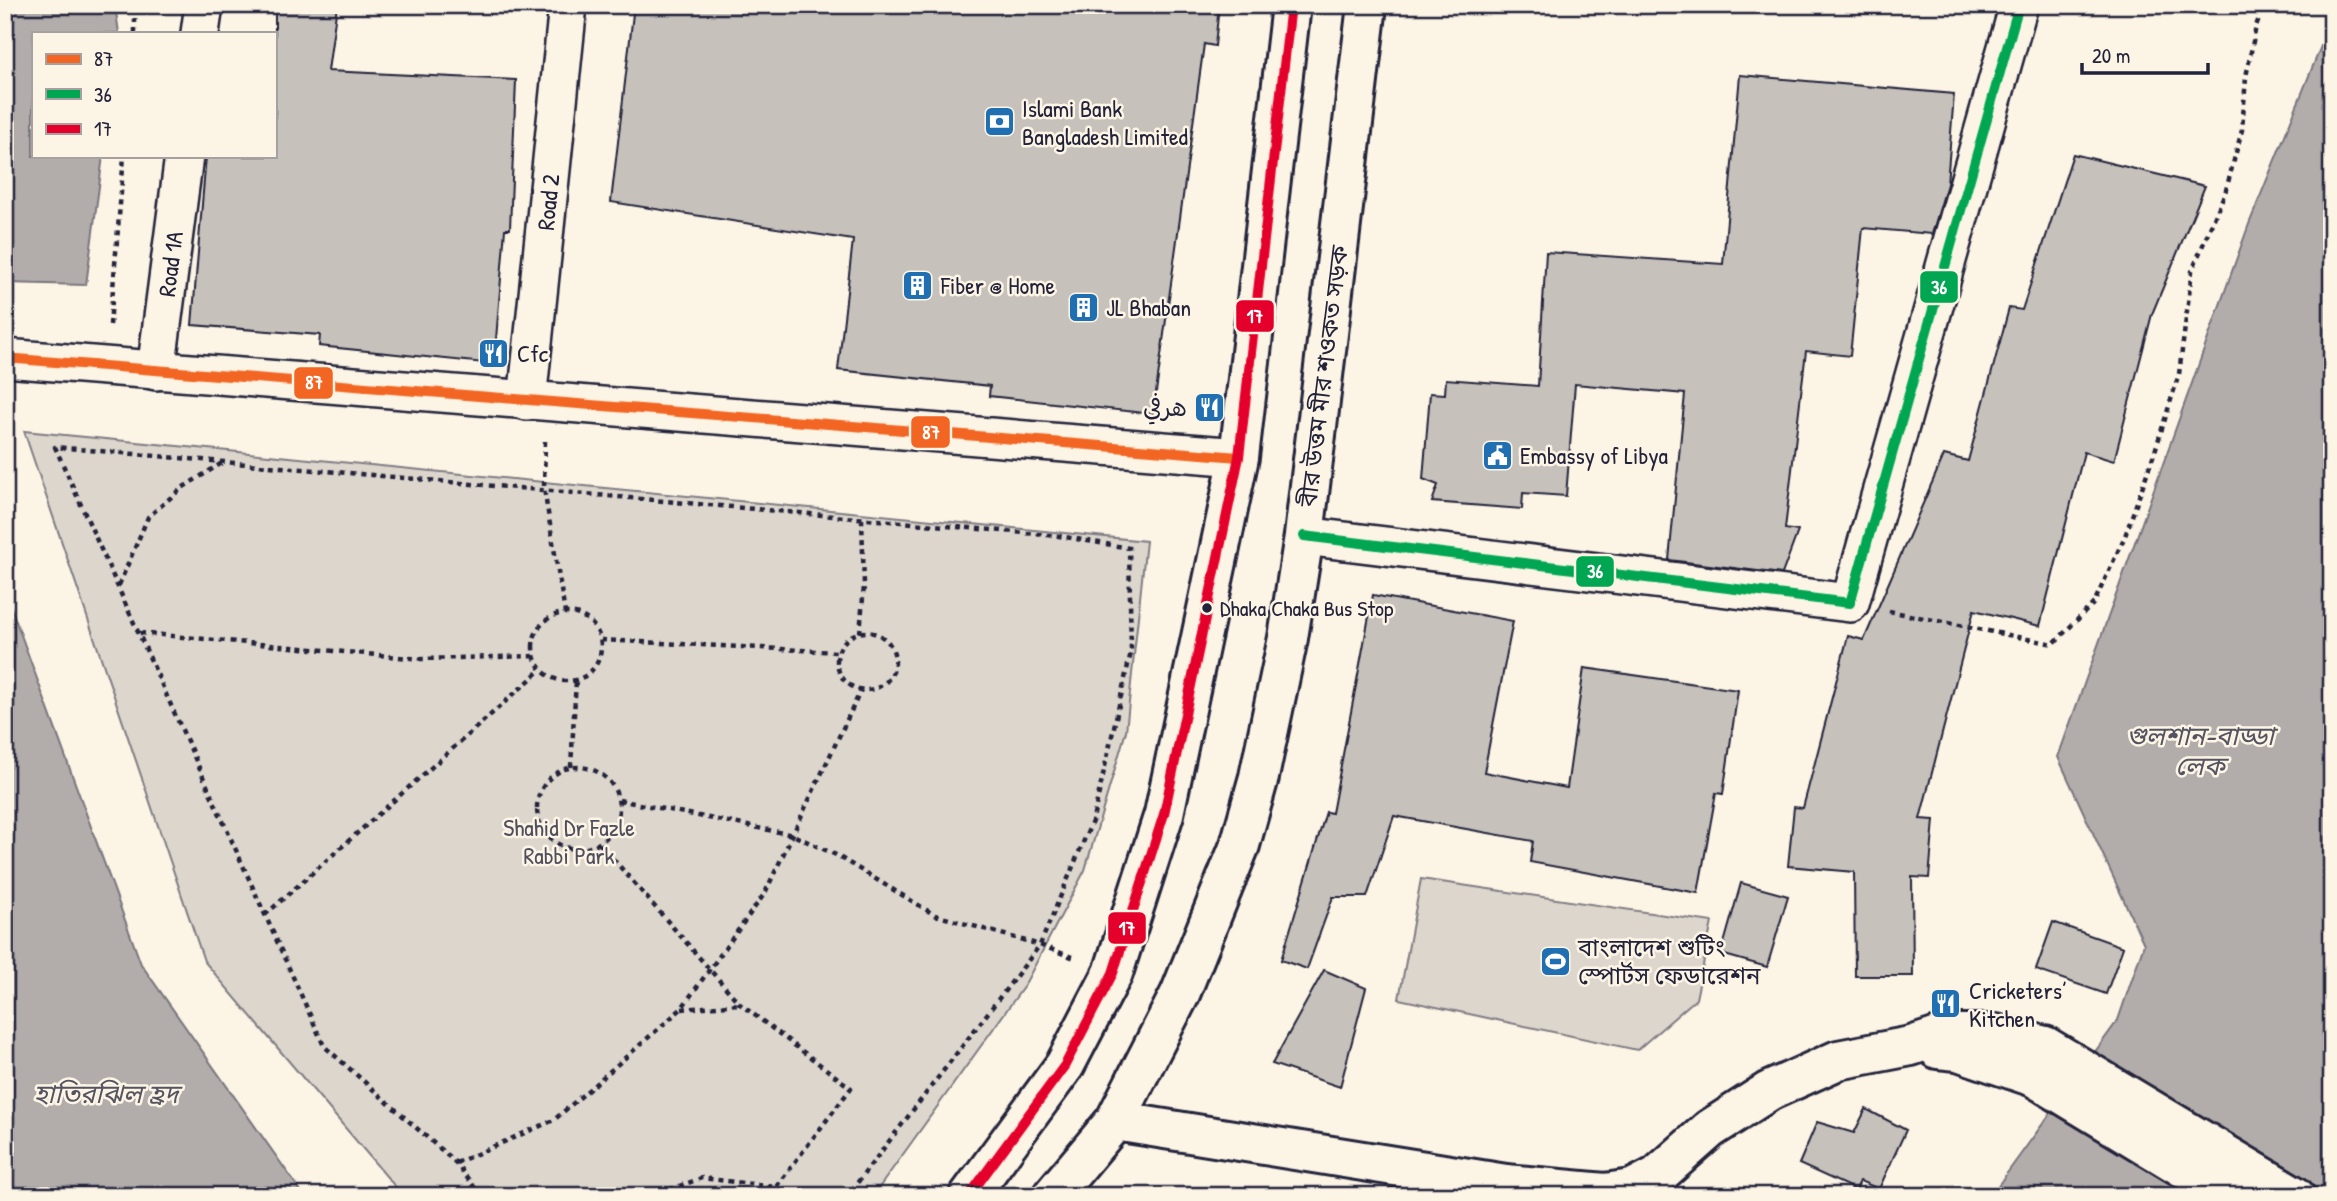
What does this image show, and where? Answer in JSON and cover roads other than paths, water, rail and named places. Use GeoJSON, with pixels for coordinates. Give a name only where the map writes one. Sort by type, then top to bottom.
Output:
{"type":"FeatureCollection","features":[{"type":"Feature","properties":{"kind":"main road"},"geometry":{"type":"LineString","coordinates":[[969,1196],[1065,1065],[1113,973],[1164,814],[1239,457],[1291,5]]}},
{"type":"Feature","properties":{"kind":"main road","name":"বীর উত্তম মীর শওকত সড়ক"},"geometry":{"type":"LineString","coordinates":[[1052,1196],[1115,1121],[1180,994],[1240,845],[1275,701],[1304,537],[1367,5]]}},
{"type":"Feature","properties":{"kind":"main road"},"geometry":{"type":"LineString","coordinates":[[1115,1121],[1506,1184],[1605,1193],[1632,1189],[1657,1176],[1710,1129],[1769,1091],[1838,1060],[1911,1046],[1947,1034],[1996,1034],[2230,1196]]}},
{"type":"Feature","properties":{"kind":"main road"},"geometry":{"type":"LineString","coordinates":[[2040,1062],[2295,1196]]}},
{"type":"Feature","properties":{"kind":"street"},"geometry":{"type":"LineString","coordinates":[[200,32],[204,5]]}},
{"type":"Feature","properties":{"kind":"street","name":"Road 2"},"geometry":{"type":"LineString","coordinates":[[536,402],[568,5]]}},
{"type":"Feature","properties":{"kind":"street"},"geometry":{"type":"LineString","coordinates":[[1304,537],[1850,603],[2019,5]]}},
{"type":"Feature","properties":{"kind":"street","name":"Road 1A"},"geometry":{"type":"LineString","coordinates":[[156,371],[184,158]]}},
{"type":"Feature","properties":{"kind":"street"},"geometry":{"type":"LineString","coordinates":[[5,358],[1239,457]]}},
{"type":"Feature","properties":{"kind":"water"},"geometry":{"type":"Polygon","coordinates":[[[5,5],[115,5],[119,32],[32,32],[32,158],[103,158],[86,285],[5,283],[5,5]]]}},
{"type":"Feature","properties":{"kind":"water","name":"গুলশান-বাড্ডা লেক"},"geometry":{"type":"Polygon","coordinates":[[[2332,19],[2332,1196],[1997,1196],[1997,1187],[2118,1020],[2144,944],[2058,757],[2249,224],[2332,19]]]}},
{"type":"Feature","properties":{"kind":"water","name":"হাতিরঝিল হ্রদ"},"geometry":{"type":"Polygon","coordinates":[[[5,591],[141,964],[304,1196],[21,1196],[5,1177],[5,591]]]}},
{"type":"Feature","properties":{"kind":"place","name":"Islami Bank Bangladesh Limited"},"geometry":{"type":"Point","coordinates":[999,122]}},
{"type":"Feature","properties":{"kind":"place","name":"Fiber @ Home"},"geometry":{"type":"Point","coordinates":[918,285]}},
{"type":"Feature","properties":{"kind":"place","name":"JL Bhaban"},"geometry":{"type":"Point","coordinates":[1083,307]}},
{"type":"Feature","properties":{"kind":"place","name":"Cfc"},"geometry":{"type":"Point","coordinates":[494,353]}},
{"type":"Feature","properties":{"kind":"place","name":"هرفي"},"geometry":{"type":"Point","coordinates":[1210,407]}},
{"type":"Feature","properties":{"kind":"place","name":"Embassy of Libya"},"geometry":{"type":"Point","coordinates":[1497,455]}},
{"type":"Feature","properties":{"kind":"place","name":"Dhaka Chaka Bus Stop"},"geometry":{"type":"Point","coordinates":[1207,608]}},
{"type":"Feature","properties":{"kind":"place","name":"বাংলাদেশ শুটিং স্পোর্টস ফেডারেশন"},"geometry":{"type":"Point","coordinates":[1555,961]}},
{"type":"Feature","properties":{"kind":"place","name":"Cricketers’ Kitchen"},"geometry":{"type":"Point","coordinates":[1946,1004]}},
{"type":"Feature","properties":{"kind":"park label","name":"Shahid Dr Fazle Rabbi Park"},"geometry":{"type":"Point","coordinates":[569,841]}}]}
